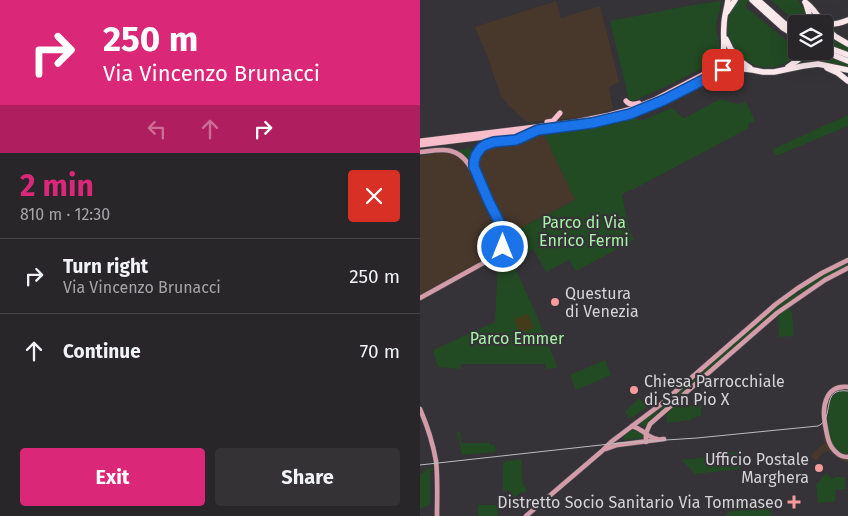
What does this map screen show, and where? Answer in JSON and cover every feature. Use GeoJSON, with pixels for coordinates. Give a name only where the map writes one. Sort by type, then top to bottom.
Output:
{"type":"FeatureCollection","features":[{"type":"Feature","properties":{"kind":"highway"},"geometry":{"type":"LineString","coordinates":[[708,72],[717,64],[722,56],[728,0]]}},
{"type":"Feature","properties":{"kind":"highway"},"geometry":{"type":"LineString","coordinates":[[726,14],[735,0]]}},
{"type":"Feature","properties":{"kind":"highway"},"geometry":{"type":"LineString","coordinates":[[752,0],[788,31]]}},
{"type":"Feature","properties":{"kind":"highway"},"geometry":{"type":"LineString","coordinates":[[758,0],[788,26]]}},
{"type":"Feature","properties":{"kind":"highway"},"geometry":{"type":"LineString","coordinates":[[805,2],[820,20],[835,24],[848,20]]}},
{"type":"Feature","properties":{"kind":"highway"},"geometry":{"type":"LineString","coordinates":[[805,2],[809,15]]}},
{"type":"Feature","properties":{"kind":"highway"},"geometry":{"type":"LineString","coordinates":[[805,2],[813,15]]}},
{"type":"Feature","properties":{"kind":"highway"},"geometry":{"type":"LineString","coordinates":[[833,34],[848,44]]}},
{"type":"Feature","properties":{"kind":"highway"},"geometry":{"type":"LineString","coordinates":[[724,35],[737,59],[753,70]]}},
{"type":"Feature","properties":{"kind":"highway"},"geometry":{"type":"LineString","coordinates":[[833,50],[848,56]]}},
{"type":"Feature","properties":{"kind":"highway"},"geometry":{"type":"LineString","coordinates":[[833,55],[848,61]]}},
{"type":"Feature","properties":{"kind":"highway"},"geometry":{"type":"LineString","coordinates":[[784,70],[798,60]]}},
{"type":"Feature","properties":{"kind":"highway"},"geometry":{"type":"LineString","coordinates":[[717,73],[736,68],[768,73],[812,64],[823,64],[848,70]]}},
{"type":"Feature","properties":{"kind":"highway"},"geometry":{"type":"LineString","coordinates":[[812,64],[830,69],[848,80]]}},
{"type":"Feature","properties":{"kind":"main road"},"geometry":{"type":"LineString","coordinates":[[420,145],[575,122],[609,115],[656,99],[708,72]]}},
{"type":"Feature","properties":{"kind":"main road"},"geometry":{"type":"LineString","coordinates":[[420,141],[592,123],[630,114],[664,100],[717,73]]}},
{"type":"Feature","properties":{"kind":"main road"},"geometry":{"type":"LineString","coordinates":[[626,101],[634,104],[656,99]]}},
{"type":"Feature","properties":{"kind":"main road"},"geometry":{"type":"LineString","coordinates":[[513,140],[537,128],[540,124],[552,122],[560,113]]}},
{"type":"Feature","properties":{"kind":"street"},"geometry":{"type":"LineString","coordinates":[[420,298],[498,255],[506,247],[505,236],[474,167],[474,162],[476,155],[485,145],[513,140]]}},
{"type":"Feature","properties":{"kind":"street"},"geometry":{"type":"LineString","coordinates":[[420,152],[444,150],[462,156],[488,200]]}},
{"type":"Feature","properties":{"kind":"street"},"geometry":{"type":"LineString","coordinates":[[526,516],[611,442],[660,405],[776,304],[822,273],[846,261],[848,264],[847,269],[824,280],[777,313],[661,414],[650,425],[646,433],[646,442]]}},
{"type":"Feature","properties":{"kind":"street"},"geometry":{"type":"LineString","coordinates":[[798,288],[798,293],[802,294]]}},
{"type":"Feature","properties":{"kind":"street"},"geometry":{"type":"LineString","coordinates":[[848,387],[840,387],[829,394],[825,402],[824,415],[826,434],[831,447],[840,456],[848,457]]}},
{"type":"Feature","properties":{"kind":"street"},"geometry":{"type":"LineString","coordinates":[[420,409],[436,460],[437,516]]}},
{"type":"Feature","properties":{"kind":"street"},"geometry":{"type":"LineString","coordinates":[[602,451],[623,444],[664,439],[653,438],[632,426]]}},
{"type":"Feature","properties":{"kind":"street"},"geometry":{"type":"LineString","coordinates":[[623,444],[622,436],[625,432]]}},
{"type":"Feature","properties":{"kind":"shaded area"},"geometry":{"type":"Polygon","coordinates":[[[556,1],[561,18],[600,6],[619,82],[609,87],[613,109],[592,116],[527,122],[501,96],[475,27],[556,1]]]}},
{"type":"Feature","properties":{"kind":"shaded area"},"geometry":{"type":"Polygon","coordinates":[[[544,134],[575,200],[509,234],[477,172],[476,157],[495,146],[519,143],[544,134]]]}},
{"type":"Feature","properties":{"kind":"shaded area"},"geometry":{"type":"Polygon","coordinates":[[[446,151],[457,155],[465,161],[497,229],[499,229],[502,241],[499,250],[492,255],[420,294],[420,156],[446,151]]]}},
{"type":"Feature","properties":{"kind":"shaded area"},"geometry":{"type":"Polygon","coordinates":[[[828,436],[839,453],[848,455],[848,462],[828,451],[824,452],[816,461],[811,455],[825,443],[823,437],[828,436]]]}},
{"type":"Feature","properties":{"kind":"green space"},"geometry":{"type":"Polygon","coordinates":[[[738,0],[749,0],[746,4],[747,8],[788,42],[790,60],[782,65],[767,67],[752,64],[740,56],[732,45],[728,31],[729,16],[738,0]]]}},
{"type":"Feature","properties":{"kind":"green space"},"geometry":{"type":"Polygon","coordinates":[[[771,0],[798,0],[806,15],[788,15],[771,0]]]}},
{"type":"Feature","properties":{"kind":"green space"},"geometry":{"type":"Polygon","coordinates":[[[721,1],[716,28],[719,45],[718,55],[693,73],[633,101],[629,100],[610,21],[721,1]]]}},
{"type":"Feature","properties":{"kind":"green space"},"geometry":{"type":"Polygon","coordinates":[[[833,39],[848,47],[848,67],[826,62],[803,62],[804,60],[833,60],[833,39]]]}},
{"type":"Feature","properties":{"kind":"green space"},"geometry":{"type":"Polygon","coordinates":[[[726,52],[734,65],[715,70],[723,61],[726,52]]]}},
{"type":"Feature","properties":{"kind":"green space","name":"Parco di Via Enrico Fermi"},"geometry":{"type":"Polygon","coordinates":[[[720,99],[738,104],[746,102],[755,121],[748,124],[749,128],[622,195],[629,229],[634,240],[576,271],[569,260],[546,272],[533,249],[517,257],[517,245],[509,234],[575,200],[544,134],[603,126],[637,117],[637,120],[643,120],[671,108],[685,118],[720,99]]]}},
{"type":"Feature","properties":{"kind":"green space"},"geometry":{"type":"Polygon","coordinates":[[[848,115],[848,126],[776,156],[773,149],[848,115]]]}},
{"type":"Feature","properties":{"kind":"green space"},"geometry":{"type":"Polygon","coordinates":[[[481,147],[473,168],[465,157],[455,150],[471,148],[471,151],[475,151],[475,148],[481,147]]]}},
{"type":"Feature","properties":{"kind":"green space","name":"Parco Emmer"},"geometry":{"type":"Polygon","coordinates":[[[505,255],[510,257],[533,307],[556,363],[556,368],[546,369],[546,364],[461,364],[461,369],[438,367],[433,350],[495,322],[498,259],[505,255]]]}},
{"type":"Feature","properties":{"kind":"green space"},"geometry":{"type":"Polygon","coordinates":[[[845,263],[847,265],[846,268],[802,293],[799,291],[800,288],[818,277],[845,263]]]}},
{"type":"Feature","properties":{"kind":"green space"},"geometry":{"type":"Polygon","coordinates":[[[796,291],[799,295],[715,366],[711,362],[776,306],[796,291]]]}},
{"type":"Feature","properties":{"kind":"green space"},"geometry":{"type":"Polygon","coordinates":[[[788,307],[792,313],[794,336],[779,337],[778,316],[788,307]]]}},
{"type":"Feature","properties":{"kind":"green space"},"geometry":{"type":"Polygon","coordinates":[[[605,360],[611,375],[576,390],[570,375],[605,360]]]}},
{"type":"Feature","properties":{"kind":"green space"},"geometry":{"type":"Polygon","coordinates":[[[710,363],[714,367],[661,412],[657,408],[710,363]]]}},
{"type":"Feature","properties":{"kind":"green space"},"geometry":{"type":"Polygon","coordinates":[[[848,391],[848,454],[841,453],[833,445],[828,426],[831,399],[835,394],[848,391]]]}},
{"type":"Feature","properties":{"kind":"green space"},"geometry":{"type":"Polygon","coordinates":[[[639,398],[647,407],[630,419],[625,412],[639,398]]]}},
{"type":"Feature","properties":{"kind":"green space"},"geometry":{"type":"Polygon","coordinates":[[[701,404],[701,416],[691,418],[691,420],[667,423],[666,414],[674,407],[701,404]]]}},
{"type":"Feature","properties":{"kind":"green space"},"geometry":{"type":"Polygon","coordinates":[[[656,410],[659,414],[644,427],[639,424],[656,410]]]}},
{"type":"Feature","properties":{"kind":"green space"},"geometry":{"type":"Polygon","coordinates":[[[633,429],[637,429],[643,434],[644,438],[624,440],[625,434],[633,429]]]}},
{"type":"Feature","properties":{"kind":"green space"},"geometry":{"type":"Polygon","coordinates":[[[457,432],[460,432],[461,443],[490,443],[495,445],[496,452],[462,455],[457,432]]]}},
{"type":"Feature","properties":{"kind":"green space"},"geometry":{"type":"Polygon","coordinates":[[[739,452],[740,469],[695,474],[682,460],[726,455],[726,453],[739,452]]]}},
{"type":"Feature","properties":{"kind":"green space"},"geometry":{"type":"Polygon","coordinates":[[[521,459],[523,484],[527,490],[513,498],[515,504],[511,508],[511,492],[508,490],[503,491],[503,465],[505,461],[521,459]]]}},
{"type":"Feature","properties":{"kind":"green space"},"geometry":{"type":"Polygon","coordinates":[[[432,468],[433,470],[430,471],[430,504],[420,509],[420,474],[426,469],[432,468]]]}},
{"type":"Feature","properties":{"kind":"green space"},"geometry":{"type":"Polygon","coordinates":[[[826,473],[832,479],[835,477],[845,477],[846,489],[836,490],[835,501],[818,503],[816,485],[826,473]]]}},
{"type":"Feature","properties":{"kind":"green space"},"geometry":{"type":"Polygon","coordinates":[[[478,505],[498,505],[498,516],[478,516],[478,505]]]}},
{"type":"Feature","properties":{"kind":"green space"},"geometry":{"type":"Polygon","coordinates":[[[765,508],[770,510],[772,516],[726,516],[731,511],[765,508]]]}},
{"type":"Feature","properties":{"kind":"sand"},"geometry":{"type":"Polygon","coordinates":[[[528,314],[534,328],[520,333],[514,319],[528,314]]]}},
{"type":"Feature","properties":{"kind":"tram line"},"geometry":{"type":"LineString","coordinates":[[420,465],[619,443],[697,438],[818,426],[826,417],[831,398],[834,394],[839,391],[848,391]]}},
{"type":"Feature","properties":{"kind":"place","name":"Questura di Venezia"},"geometry":{"type":"Point","coordinates":[555,302]}},
{"type":"Feature","properties":{"kind":"place","name":"Chiesa Parrocchiale di San Pio X"},"geometry":{"type":"Point","coordinates":[634,390]}},
{"type":"Feature","properties":{"kind":"place","name":"Ufficio Postale Marghera"},"geometry":{"type":"Point","coordinates":[819,468]}},
{"type":"Feature","properties":{"kind":"place","name":"Distretto Socio Sanitario Via Tommaseo"},"geometry":{"type":"Point","coordinates":[794,502]}},
{"type":"Feature","properties":{"kind":"route"},"geometry":{"type":"LineString","coordinates":[[503,247],[506,243],[510,243],[505,236],[474,167],[476,155],[481,148],[491,143],[516,140],[538,130],[592,123],[630,114],[654,105],[723,70]]}}]}
